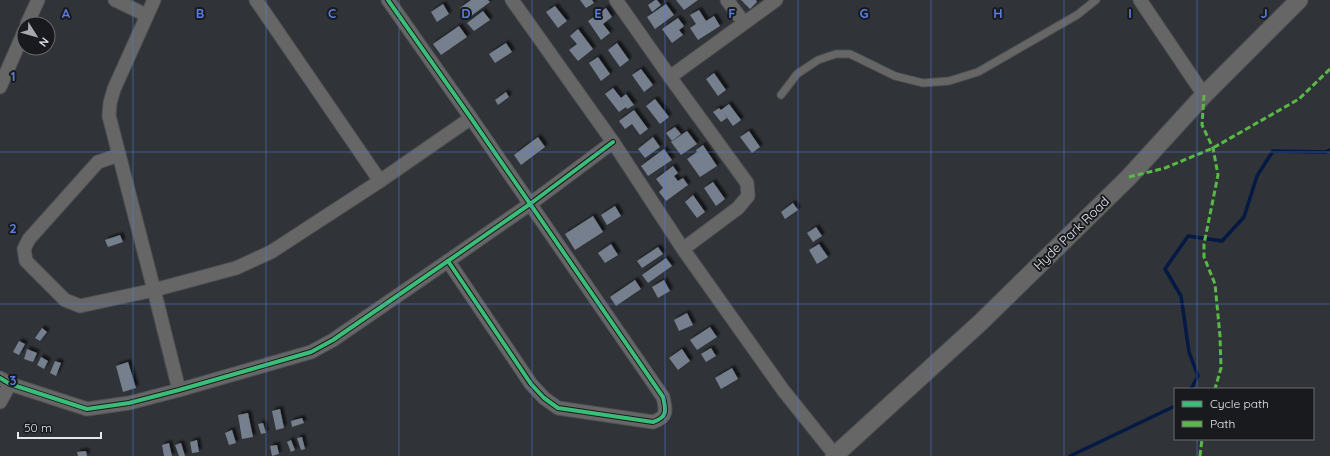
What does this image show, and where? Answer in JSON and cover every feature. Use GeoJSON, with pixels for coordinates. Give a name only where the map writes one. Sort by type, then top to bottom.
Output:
{"type":"FeatureCollection","features":[{"type":"Feature","properties":{"kind":"street"},"geometry":{"type":"LineString","coordinates":[[31,16],[38,0]]}},
{"type":"Feature","properties":{"kind":"street"},"geometry":{"type":"LineString","coordinates":[[115,0],[146,15]]}},
{"type":"Feature","properties":{"kind":"street"},"geometry":{"type":"LineString","coordinates":[[154,0],[114,89],[110,103],[109,116],[179,390]]}},
{"type":"Feature","properties":{"kind":"street"},"geometry":{"type":"LineString","coordinates":[[256,0],[380,181]]}},
{"type":"Feature","properties":{"kind":"street"},"geometry":{"type":"LineString","coordinates":[[388,0],[663,397],[666,408],[664,415],[659,420],[653,422],[558,408],[544,398],[531,384],[448,261]]}},
{"type":"Feature","properties":{"kind":"street"},"geometry":{"type":"LineString","coordinates":[[512,0],[613,142],[683,249],[783,390],[835,456]]}},
{"type":"Feature","properties":{"kind":"street"},"geometry":{"type":"LineString","coordinates":[[616,0],[670,78],[747,183],[748,196],[738,208],[683,249]]}},
{"type":"Feature","properties":{"kind":"street"},"geometry":{"type":"LineString","coordinates":[[727,0],[744,23]]}},
{"type":"Feature","properties":{"kind":"street"},"geometry":{"type":"LineString","coordinates":[[670,78],[776,0]]}},
{"type":"Feature","properties":{"kind":"street"},"geometry":{"type":"LineString","coordinates":[[1140,0],[1204,95]]}},
{"type":"Feature","properties":{"kind":"street","name":"Hyde Park Road"},"geometry":{"type":"LineString","coordinates":[[835,456],[1004,299],[1129,177],[1204,95],[1299,0]]}},
{"type":"Feature","properties":{"kind":"street"},"geometry":{"type":"LineString","coordinates":[[0,87],[16,50]]}},
{"type":"Feature","properties":{"kind":"street"},"geometry":{"type":"LineString","coordinates":[[118,155],[98,162],[29,239],[24,249],[26,261],[65,300],[80,306],[154,290],[236,268],[271,252],[380,181],[471,118]]}},
{"type":"Feature","properties":{"kind":"street"},"geometry":{"type":"LineString","coordinates":[[0,402],[5,381],[87,409],[129,403],[311,352],[333,340],[530,204],[613,142]]}},
{"type":"Feature","properties":{"kind":"lane"},"geometry":{"type":"LineString","coordinates":[[781,95],[797,74],[818,60],[836,54],[850,54],[895,76],[923,83],[949,81],[978,72],[1077,15],[1096,0]]}},
{"type":"Feature","properties":{"kind":"building"},"geometry":{"type":"Polygon","coordinates":[[[471,0],[488,0],[490,2],[467,19],[460,8],[471,0]]]}},
{"type":"Feature","properties":{"kind":"building"},"geometry":{"type":"Polygon","coordinates":[[[580,0],[592,0],[594,3],[586,8],[580,0]]]}},
{"type":"Feature","properties":{"kind":"building"},"geometry":{"type":"Polygon","coordinates":[[[657,0],[661,5],[652,12],[648,5],[657,0]]]}},
{"type":"Feature","properties":{"kind":"building"},"geometry":{"type":"Polygon","coordinates":[[[676,0],[698,0],[684,10],[676,0]]]}},
{"type":"Feature","properties":{"kind":"building"},"geometry":{"type":"Polygon","coordinates":[[[741,0],[756,0],[757,2],[750,9],[741,0]]]}},
{"type":"Feature","properties":{"kind":"building"},"geometry":{"type":"Polygon","coordinates":[[[443,4],[449,14],[437,22],[431,12],[443,4]]]}},
{"type":"Feature","properties":{"kind":"building"},"geometry":{"type":"Polygon","coordinates":[[[666,4],[674,15],[655,29],[647,17],[666,4]]]}},
{"type":"Feature","properties":{"kind":"building"},"geometry":{"type":"Polygon","coordinates":[[[555,6],[567,21],[558,28],[546,12],[555,6]]]}},
{"type":"Feature","properties":{"kind":"building"},"geometry":{"type":"Polygon","coordinates":[[[606,8],[612,17],[603,24],[610,33],[601,40],[588,21],[606,8]]]}},
{"type":"Feature","properties":{"kind":"building"},"geometry":{"type":"Polygon","coordinates":[[[699,10],[706,21],[714,16],[720,26],[698,40],[690,28],[696,24],[690,15],[699,10]]]}},
{"type":"Feature","properties":{"kind":"building"},"geometry":{"type":"Polygon","coordinates":[[[483,11],[490,20],[474,31],[467,23],[483,11]]]}},
{"type":"Feature","properties":{"kind":"building"},"geometry":{"type":"Polygon","coordinates":[[[678,18],[684,26],[679,30],[683,35],[672,43],[662,29],[678,18]]]}},
{"type":"Feature","properties":{"kind":"building"},"geometry":{"type":"Polygon","coordinates":[[[459,26],[467,37],[441,55],[433,44],[459,26]]]}},
{"type":"Feature","properties":{"kind":"building"},"geometry":{"type":"Polygon","coordinates":[[[578,29],[593,49],[578,61],[569,50],[577,44],[570,36],[578,29]]]}},
{"type":"Feature","properties":{"kind":"building"},"geometry":{"type":"Polygon","coordinates":[[[506,43],[512,52],[495,63],[489,54],[506,43]]]}},
{"type":"Feature","properties":{"kind":"building"},"geometry":{"type":"Polygon","coordinates":[[[617,43],[629,60],[620,67],[608,50],[617,43]]]}},
{"type":"Feature","properties":{"kind":"building"},"geometry":{"type":"Polygon","coordinates":[[[598,57],[610,74],[601,81],[589,63],[598,57]]]}},
{"type":"Feature","properties":{"kind":"building"},"geometry":{"type":"Polygon","coordinates":[[[641,69],[653,85],[644,92],[632,75],[641,69]]]}},
{"type":"Feature","properties":{"kind":"building"},"geometry":{"type":"Polygon","coordinates":[[[714,73],[726,90],[718,96],[706,79],[714,73]]]}},
{"type":"Feature","properties":{"kind":"building"},"geometry":{"type":"Polygon","coordinates":[[[613,88],[621,98],[626,94],[634,105],[627,109],[626,107],[619,112],[605,94],[613,88]]]}},
{"type":"Feature","properties":{"kind":"building"},"geometry":{"type":"Polygon","coordinates":[[[506,92],[509,97],[498,105],[495,100],[506,92]]]}},
{"type":"Feature","properties":{"kind":"building"},"geometry":{"type":"Polygon","coordinates":[[[655,99],[669,117],[660,124],[646,106],[655,99]]]}},
{"type":"Feature","properties":{"kind":"building"},"geometry":{"type":"Polygon","coordinates":[[[729,104],[741,120],[733,126],[723,112],[727,118],[721,122],[713,112],[719,108],[721,110],[729,104]]]}},
{"type":"Feature","properties":{"kind":"building"},"geometry":{"type":"Polygon","coordinates":[[[634,110],[648,129],[640,135],[632,124],[625,129],[619,121],[634,110]]]}},
{"type":"Feature","properties":{"kind":"building"},"geometry":{"type":"Polygon","coordinates":[[[675,127],[681,134],[672,141],[666,133],[675,127]]]}},
{"type":"Feature","properties":{"kind":"building"},"geometry":{"type":"Polygon","coordinates":[[[687,131],[697,144],[681,155],[671,142],[687,131]]]}},
{"type":"Feature","properties":{"kind":"building"},"geometry":{"type":"Polygon","coordinates":[[[749,131],[760,147],[752,153],[740,137],[749,131]]]}},
{"type":"Feature","properties":{"kind":"building"},"geometry":{"type":"Polygon","coordinates":[[[538,137],[545,147],[521,165],[514,155],[538,137]]]}},
{"type":"Feature","properties":{"kind":"building"},"geometry":{"type":"Polygon","coordinates":[[[653,137],[660,147],[645,158],[638,149],[653,137]]]}},
{"type":"Feature","properties":{"kind":"building"},"geometry":{"type":"Polygon","coordinates":[[[703,145],[717,166],[700,177],[687,159],[697,152],[696,150],[703,145]]]}},
{"type":"Feature","properties":{"kind":"building"},"geometry":{"type":"Polygon","coordinates":[[[664,149],[672,160],[648,176],[641,166],[664,149]]]}},
{"type":"Feature","properties":{"kind":"building"},"geometry":{"type":"Polygon","coordinates":[[[673,166],[678,173],[674,176],[678,181],[683,178],[688,185],[666,201],[659,192],[663,188],[656,179],[673,166]]]}},
{"type":"Feature","properties":{"kind":"building"},"geometry":{"type":"Polygon","coordinates":[[[713,182],[725,199],[716,206],[704,188],[713,182]]]}},
{"type":"Feature","properties":{"kind":"building"},"geometry":{"type":"Polygon","coordinates":[[[693,195],[705,212],[697,218],[685,202],[693,195]]]}},
{"type":"Feature","properties":{"kind":"building"},"geometry":{"type":"Polygon","coordinates":[[[793,203],[798,210],[785,219],[781,212],[793,203]]]}},
{"type":"Feature","properties":{"kind":"building"},"geometry":{"type":"Polygon","coordinates":[[[615,206],[621,216],[607,225],[601,215],[615,206]]]}},
{"type":"Feature","properties":{"kind":"building"},"geometry":{"type":"Polygon","coordinates":[[[593,216],[603,232],[575,250],[565,234],[593,216]]]}},
{"type":"Feature","properties":{"kind":"building"},"geometry":{"type":"Polygon","coordinates":[[[816,227],[822,236],[813,242],[807,233],[816,227]]]}},
{"type":"Feature","properties":{"kind":"building"},"geometry":{"type":"Polygon","coordinates":[[[120,235],[123,242],[108,247],[105,240],[120,235]]]}},
{"type":"Feature","properties":{"kind":"building"},"geometry":{"type":"Polygon","coordinates":[[[611,244],[618,255],[605,263],[598,253],[611,244]]]}},
{"type":"Feature","properties":{"kind":"building"},"geometry":{"type":"Polygon","coordinates":[[[819,244],[828,257],[817,264],[809,250],[819,244]]]}},
{"type":"Feature","properties":{"kind":"building"},"geometry":{"type":"Polygon","coordinates":[[[658,247],[663,254],[642,268],[637,261],[658,247]]]}},
{"type":"Feature","properties":{"kind":"building"},"geometry":{"type":"Polygon","coordinates":[[[666,258],[672,266],[648,283],[642,275],[666,258]]]}},
{"type":"Feature","properties":{"kind":"building"},"geometry":{"type":"Polygon","coordinates":[[[635,280],[641,289],[616,306],[610,297],[635,280]]]}},
{"type":"Feature","properties":{"kind":"building"},"geometry":{"type":"Polygon","coordinates":[[[664,280],[670,291],[658,298],[652,287],[664,280]]]}},
{"type":"Feature","properties":{"kind":"building"},"geometry":{"type":"Polygon","coordinates":[[[687,313],[693,325],[679,331],[674,320],[687,313]]]}},
{"type":"Feature","properties":{"kind":"building"},"geometry":{"type":"Polygon","coordinates":[[[710,327],[717,337],[697,350],[690,340],[710,327]]]}},
{"type":"Feature","properties":{"kind":"building"},"geometry":{"type":"Polygon","coordinates":[[[42,328],[47,332],[40,341],[35,338],[42,328]]]}},
{"type":"Feature","properties":{"kind":"building"},"geometry":{"type":"Polygon","coordinates":[[[19,341],[25,344],[19,355],[13,352],[19,341]]]}},
{"type":"Feature","properties":{"kind":"building"},"geometry":{"type":"Polygon","coordinates":[[[711,348],[716,356],[706,362],[701,354],[711,348]]]}},
{"type":"Feature","properties":{"kind":"building"},"geometry":{"type":"Polygon","coordinates":[[[27,349],[37,353],[33,362],[24,359],[27,349]]]}},
{"type":"Feature","properties":{"kind":"building"},"geometry":{"type":"Polygon","coordinates":[[[682,349],[690,361],[678,370],[669,358],[682,349]]]}},
{"type":"Feature","properties":{"kind":"building"},"geometry":{"type":"Polygon","coordinates":[[[41,357],[48,361],[44,369],[37,365],[41,357]]]}},
{"type":"Feature","properties":{"kind":"building"},"geometry":{"type":"Polygon","coordinates":[[[55,361],[61,363],[56,376],[50,373],[55,361]]]}},
{"type":"Feature","properties":{"kind":"building"},"geometry":{"type":"Polygon","coordinates":[[[128,362],[136,388],[123,392],[116,366],[128,362]]]}},
{"type":"Feature","properties":{"kind":"building"},"geometry":{"type":"Polygon","coordinates":[[[732,368],[738,379],[721,389],[715,378],[732,368]]]}},
{"type":"Feature","properties":{"kind":"building"},"geometry":{"type":"Polygon","coordinates":[[[280,409],[284,428],[276,430],[272,411],[280,409]]]}},
{"type":"Feature","properties":{"kind":"building"},"geometry":{"type":"Polygon","coordinates":[[[248,413],[253,437],[242,439],[238,415],[248,413]]]}},
{"type":"Feature","properties":{"kind":"building"},"geometry":{"type":"Polygon","coordinates":[[[302,418],[304,423],[292,427],[291,421],[302,418]]]}},
{"type":"Feature","properties":{"kind":"building"},"geometry":{"type":"Polygon","coordinates":[[[263,423],[266,433],[261,434],[258,424],[263,423]]]}},
{"type":"Feature","properties":{"kind":"building"},"geometry":{"type":"Polygon","coordinates":[[[232,430],[236,443],[229,445],[225,433],[232,430]]]}},
{"type":"Feature","properties":{"kind":"building"},"geometry":{"type":"Polygon","coordinates":[[[302,437],[305,449],[301,450],[297,438],[302,437]]]}},
{"type":"Feature","properties":{"kind":"building"},"geometry":{"type":"Polygon","coordinates":[[[197,440],[199,452],[192,453],[190,442],[197,440]]]}},
{"type":"Feature","properties":{"kind":"building"},"geometry":{"type":"Polygon","coordinates":[[[291,440],[295,450],[291,452],[287,442],[291,440]]]}},
{"type":"Feature","properties":{"kind":"building"},"geometry":{"type":"Polygon","coordinates":[[[169,443],[172,456],[164,456],[162,445],[169,443]]]}},
{"type":"Feature","properties":{"kind":"building"},"geometry":{"type":"Polygon","coordinates":[[[181,443],[185,456],[179,456],[175,445],[181,443]]]}},
{"type":"Feature","properties":{"kind":"building"},"geometry":{"type":"Polygon","coordinates":[[[277,445],[279,454],[272,456],[270,446],[277,445]]]}},
{"type":"Feature","properties":{"kind":"building"},"geometry":{"type":"Polygon","coordinates":[[[86,451],[87,456],[78,456],[77,452],[86,451]]]}},
{"type":"Feature","properties":{"kind":"waterway"},"geometry":{"type":"LineString","coordinates":[[1192,388],[1198,376],[1189,352],[1181,296],[1165,269],[1188,236],[1222,241],[1244,217],[1257,176],[1273,151],[1325,152],[1330,150]]}},
{"type":"Feature","properties":{"kind":"waterway"},"geometry":{"type":"LineString","coordinates":[[1070,456],[1174,406]]}},
{"type":"Feature","properties":{"kind":"marked path"},"geometry":{"type":"LineString","coordinates":[[1129,177],[1165,168],[1213,148],[1299,99],[1330,69]]}},
{"type":"Feature","properties":{"kind":"marked path"},"geometry":{"type":"LineString","coordinates":[[1204,95],[1202,125],[1213,148],[1218,175],[1204,244],[1204,257],[1215,284],[1220,336],[1221,368],[1215,388]]}},
{"type":"Feature","properties":{"kind":"marked path"},"geometry":{"type":"LineString","coordinates":[[1200,456],[1202,440]]}},
{"type":"Feature","properties":{"kind":"cycle path"},"geometry":{"type":"LineString","coordinates":[[388,0],[663,397],[665,406],[664,415],[653,422],[558,408],[544,398],[531,384],[448,261]]}},
{"type":"Feature","properties":{"kind":"cycle path"},"geometry":{"type":"LineString","coordinates":[[0,378],[10,384],[87,409],[129,403],[311,352],[333,340],[530,204],[613,142]]}}]}
